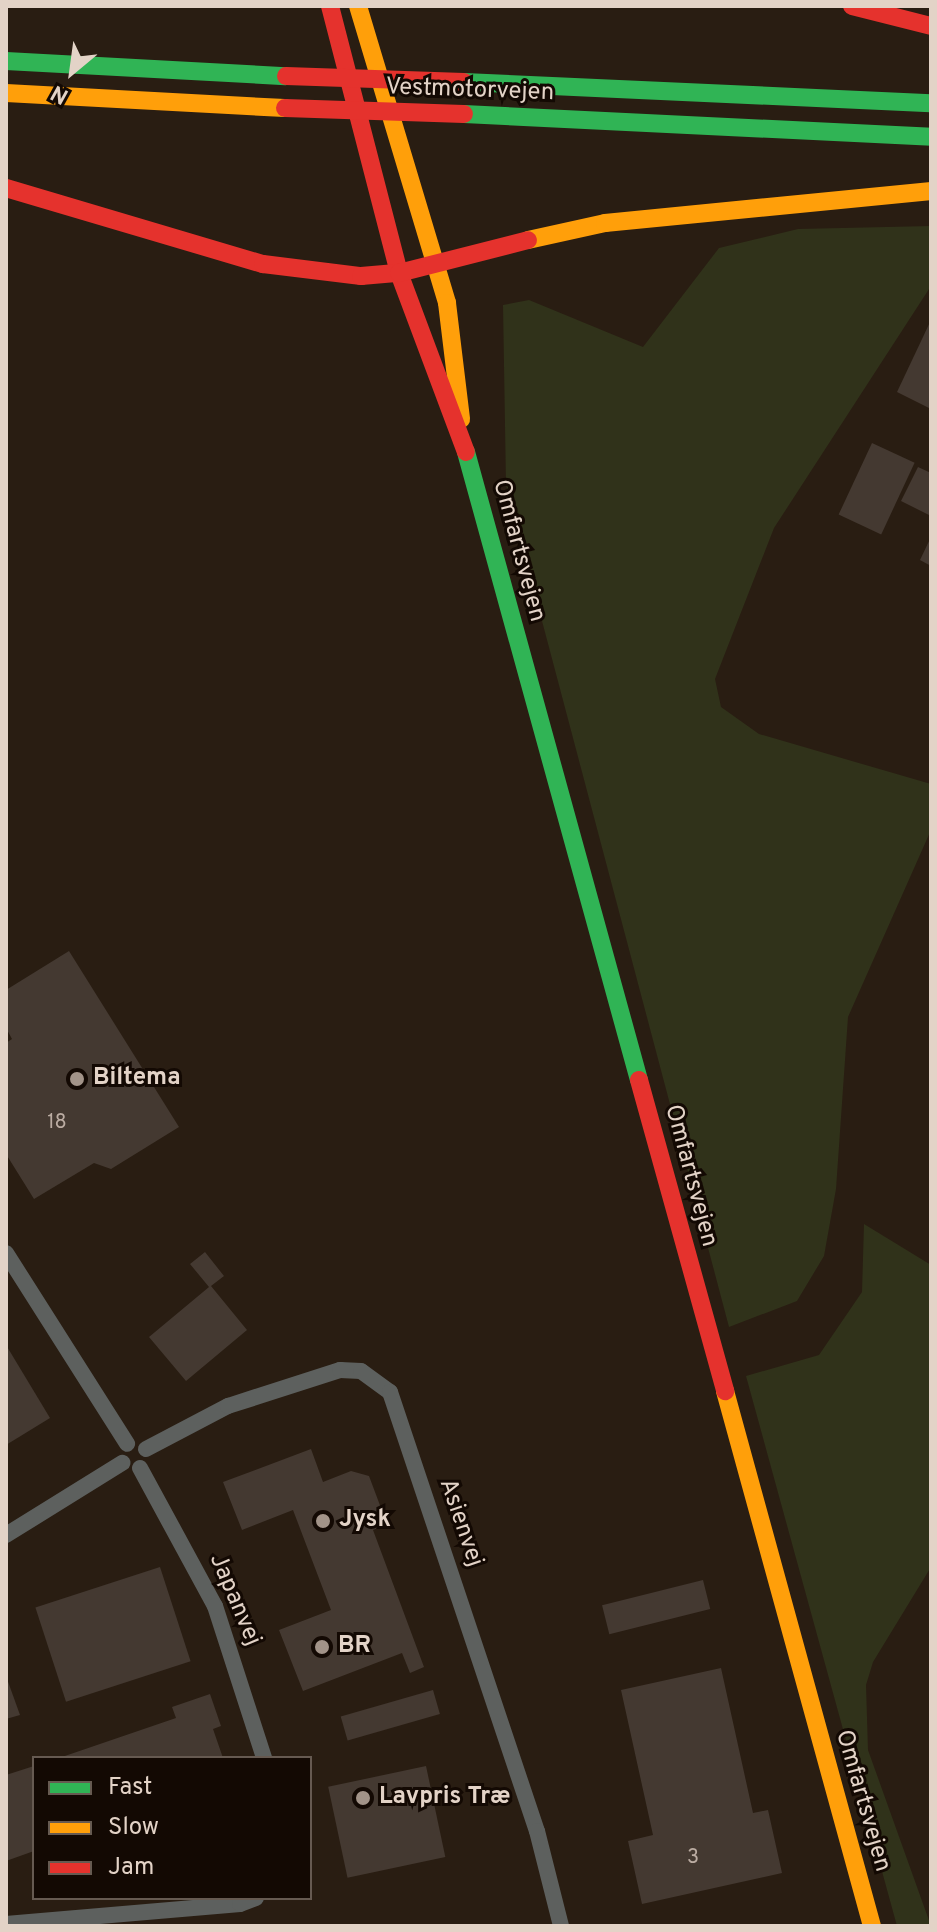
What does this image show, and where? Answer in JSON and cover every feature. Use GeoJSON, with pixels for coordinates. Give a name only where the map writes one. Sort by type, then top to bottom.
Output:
{"type":"FeatureCollection","features":[{"type":"Feature","properties":{"kind":"main road","name":"Omfartsvejen"},"geometry":{"type":"LineString","coordinates":[[330,6],[365,130],[399,273],[462,438],[872,1926]]}},
{"type":"Feature","properties":{"kind":"main road","name":"Omfartsvejen"},"geometry":{"type":"LineString","coordinates":[[356,6],[434,260],[458,367],[462,438]]}},
{"type":"Feature","properties":{"kind":"main road"},"geometry":{"type":"LineString","coordinates":[[852,6],[931,26]]}},
{"type":"Feature","properties":{"kind":"main road","name":"Vestmotorvejen"},"geometry":{"type":"LineString","coordinates":[[6,61],[931,103]]}},
{"type":"Feature","properties":{"kind":"main road","name":"Vestmotorvejen"},"geometry":{"type":"LineString","coordinates":[[6,93],[931,137]]}},
{"type":"Feature","properties":{"kind":"main road"},"geometry":{"type":"LineString","coordinates":[[365,130],[404,232],[412,246],[434,260]]}},
{"type":"Feature","properties":{"kind":"main road"},"geometry":{"type":"LineString","coordinates":[[6,188],[263,264],[316,274],[399,273],[434,260],[605,223],[931,191]]}},
{"type":"Feature","properties":{"kind":"street"},"geometry":{"type":"LineString","coordinates":[[6,1253],[127,1444],[146,1449],[147,1459],[140,1468],[122,1463],[6,1535]]}},
{"type":"Feature","properties":{"kind":"street","name":"Asienvej"},"geometry":{"type":"LineString","coordinates":[[146,1449],[228,1406],[340,1370],[376,1378],[390,1392],[533,1818],[561,1926]]}},
{"type":"Feature","properties":{"kind":"street"},"geometry":{"type":"LineString","coordinates":[[122,1463],[121,1453],[127,1444]]}},
{"type":"Feature","properties":{"kind":"street","name":"Japanvej"},"geometry":{"type":"LineString","coordinates":[[140,1468],[215,1606],[263,1756]]}},
{"type":"Feature","properties":{"kind":"street"},"geometry":{"type":"LineString","coordinates":[[6,1924],[240,1904],[251,1900]]}},
{"type":"Feature","properties":{"kind":"green space"},"geometry":{"type":"Polygon","coordinates":[[[931,226],[931,286],[774,528],[715,679],[721,707],[759,734],[931,784],[931,830],[848,1017],[836,1189],[824,1256],[797,1301],[729,1327],[506,485],[503,305],[529,300],[643,347],[719,248],[798,229],[931,226]]]}},
{"type":"Feature","properties":{"kind":"green space"},"geometry":{"type":"Polygon","coordinates":[[[864,1224],[931,1265],[931,1567],[873,1662],[866,1685],[868,1750],[931,1926],[897,1926],[746,1376],[819,1355],[862,1292],[864,1224]]]}},
{"type":"Feature","properties":{"kind":"building"},"geometry":{"type":"Polygon","coordinates":[[[931,320],[931,409],[897,392],[931,320]]]}},
{"type":"Feature","properties":{"kind":"building"},"geometry":{"type":"Polygon","coordinates":[[[872,443],[915,463],[881,534],[839,515],[872,443]]]}},
{"type":"Feature","properties":{"kind":"building"},"geometry":{"type":"Polygon","coordinates":[[[918,467],[931,473],[931,516],[901,501],[918,467]]]}},
{"type":"Feature","properties":{"kind":"building"},"geometry":{"type":"Polygon","coordinates":[[[931,537],[931,566],[920,560],[931,537]]]}},
{"type":"Feature","properties":{"kind":"building","name":"Biltema"},"geometry":{"type":"Polygon","coordinates":[[[69,951],[179,1127],[111,1169],[94,1163],[34,1199],[6,1154],[6,1043],[12,1039],[6,1028],[6,990],[69,951]]]}},
{"type":"Feature","properties":{"kind":"building"},"geometry":{"type":"Polygon","coordinates":[[[205,1252],[224,1276],[211,1286],[247,1330],[186,1381],[149,1337],[209,1287],[190,1264],[205,1252]]]}},
{"type":"Feature","properties":{"kind":"building"},"geometry":{"type":"Polygon","coordinates":[[[6,1345],[50,1418],[6,1445],[6,1345]]]}},
{"type":"Feature","properties":{"kind":"building"},"geometry":{"type":"Polygon","coordinates":[[[311,1449],[323,1482],[351,1471],[369,1476],[387,1524],[373,1530],[424,1667],[410,1673],[402,1653],[303,1691],[279,1630],[331,1610],[293,1510],[242,1530],[223,1482],[311,1449]]]}},
{"type":"Feature","properties":{"kind":"building"},"geometry":{"type":"Polygon","coordinates":[[[160,1567],[191,1661],[66,1702],[35,1607],[160,1567]]]}},
{"type":"Feature","properties":{"kind":"building"},"geometry":{"type":"Polygon","coordinates":[[[703,1580],[710,1609],[609,1634],[602,1605],[703,1580]]]}},
{"type":"Feature","properties":{"kind":"building"},"geometry":{"type":"Polygon","coordinates":[[[721,1668],[753,1813],[768,1810],[782,1873],[642,1904],[628,1841],[653,1835],[621,1690],[721,1668]]]}},
{"type":"Feature","properties":{"kind":"building"},"geometry":{"type":"Polygon","coordinates":[[[6,1676],[20,1715],[6,1719],[6,1676]]]}},
{"type":"Feature","properties":{"kind":"building"},"geometry":{"type":"Polygon","coordinates":[[[433,1690],[440,1714],[348,1740],[341,1716],[433,1690]]]}},
{"type":"Feature","properties":{"kind":"building"},"geometry":{"type":"Polygon","coordinates":[[[210,1694],[221,1726],[213,1729],[222,1756],[65,1756],[176,1718],[172,1707],[210,1694]]]}},
{"type":"Feature","properties":{"kind":"building"},"geometry":{"type":"Polygon","coordinates":[[[426,1766],[445,1857],[348,1878],[328,1787],[426,1766]]]}},
{"type":"Feature","properties":{"kind":"building"},"geometry":{"type":"Polygon","coordinates":[[[32,1767],[32,1852],[6,1861],[6,1775],[32,1767]]]}},
{"type":"Feature","properties":{"kind":"traffic: fast"},"geometry":{"type":"LineString","coordinates":[[6,61],[286,76]]}},
{"type":"Feature","properties":{"kind":"traffic: fast"},"geometry":{"type":"LineString","coordinates":[[464,82],[931,103]]}},
{"type":"Feature","properties":{"kind":"traffic: fast"},"geometry":{"type":"LineString","coordinates":[[464,114],[931,137]]}},
{"type":"Feature","properties":{"kind":"traffic: fast"},"geometry":{"type":"LineString","coordinates":[[466,452],[639,1080]]}},
{"type":"Feature","properties":{"kind":"traffic: slow"},"geometry":{"type":"LineString","coordinates":[[358,6],[447,303],[461,419]]}},
{"type":"Feature","properties":{"kind":"traffic: slow"},"geometry":{"type":"LineString","coordinates":[[6,93],[285,108]]}},
{"type":"Feature","properties":{"kind":"traffic: slow"},"geometry":{"type":"LineString","coordinates":[[528,240],[605,223],[931,191]]}},
{"type":"Feature","properties":{"kind":"traffic: slow"},"geometry":{"type":"LineString","coordinates":[[725,1391],[872,1926]]}},
{"type":"Feature","properties":{"kind":"traffic: jam"},"geometry":{"type":"LineString","coordinates":[[330,6],[399,273],[466,452]]}},
{"type":"Feature","properties":{"kind":"traffic: jam"},"geometry":{"type":"LineString","coordinates":[[852,6],[931,26]]}},
{"type":"Feature","properties":{"kind":"traffic: jam"},"geometry":{"type":"LineString","coordinates":[[286,76],[464,82]]}},
{"type":"Feature","properties":{"kind":"traffic: jam"},"geometry":{"type":"LineString","coordinates":[[285,108],[464,114]]}},
{"type":"Feature","properties":{"kind":"traffic: jam"},"geometry":{"type":"LineString","coordinates":[[6,188],[263,264],[361,276],[399,273],[528,240]]}},
{"type":"Feature","properties":{"kind":"traffic: jam"},"geometry":{"type":"LineString","coordinates":[[639,1080],[725,1391]]}},
{"type":"Feature","properties":{"kind":"place","name":"Biltema"},"geometry":{"type":"Point","coordinates":[77,1079]}},
{"type":"Feature","properties":{"kind":"place","name":"Jysk"},"geometry":{"type":"Point","coordinates":[323,1521]}},
{"type":"Feature","properties":{"kind":"place","name":"BR"},"geometry":{"type":"Point","coordinates":[322,1647]}},
{"type":"Feature","properties":{"kind":"place","name":"Lavpris Træ"},"geometry":{"type":"Point","coordinates":[363,1798]}}]}
